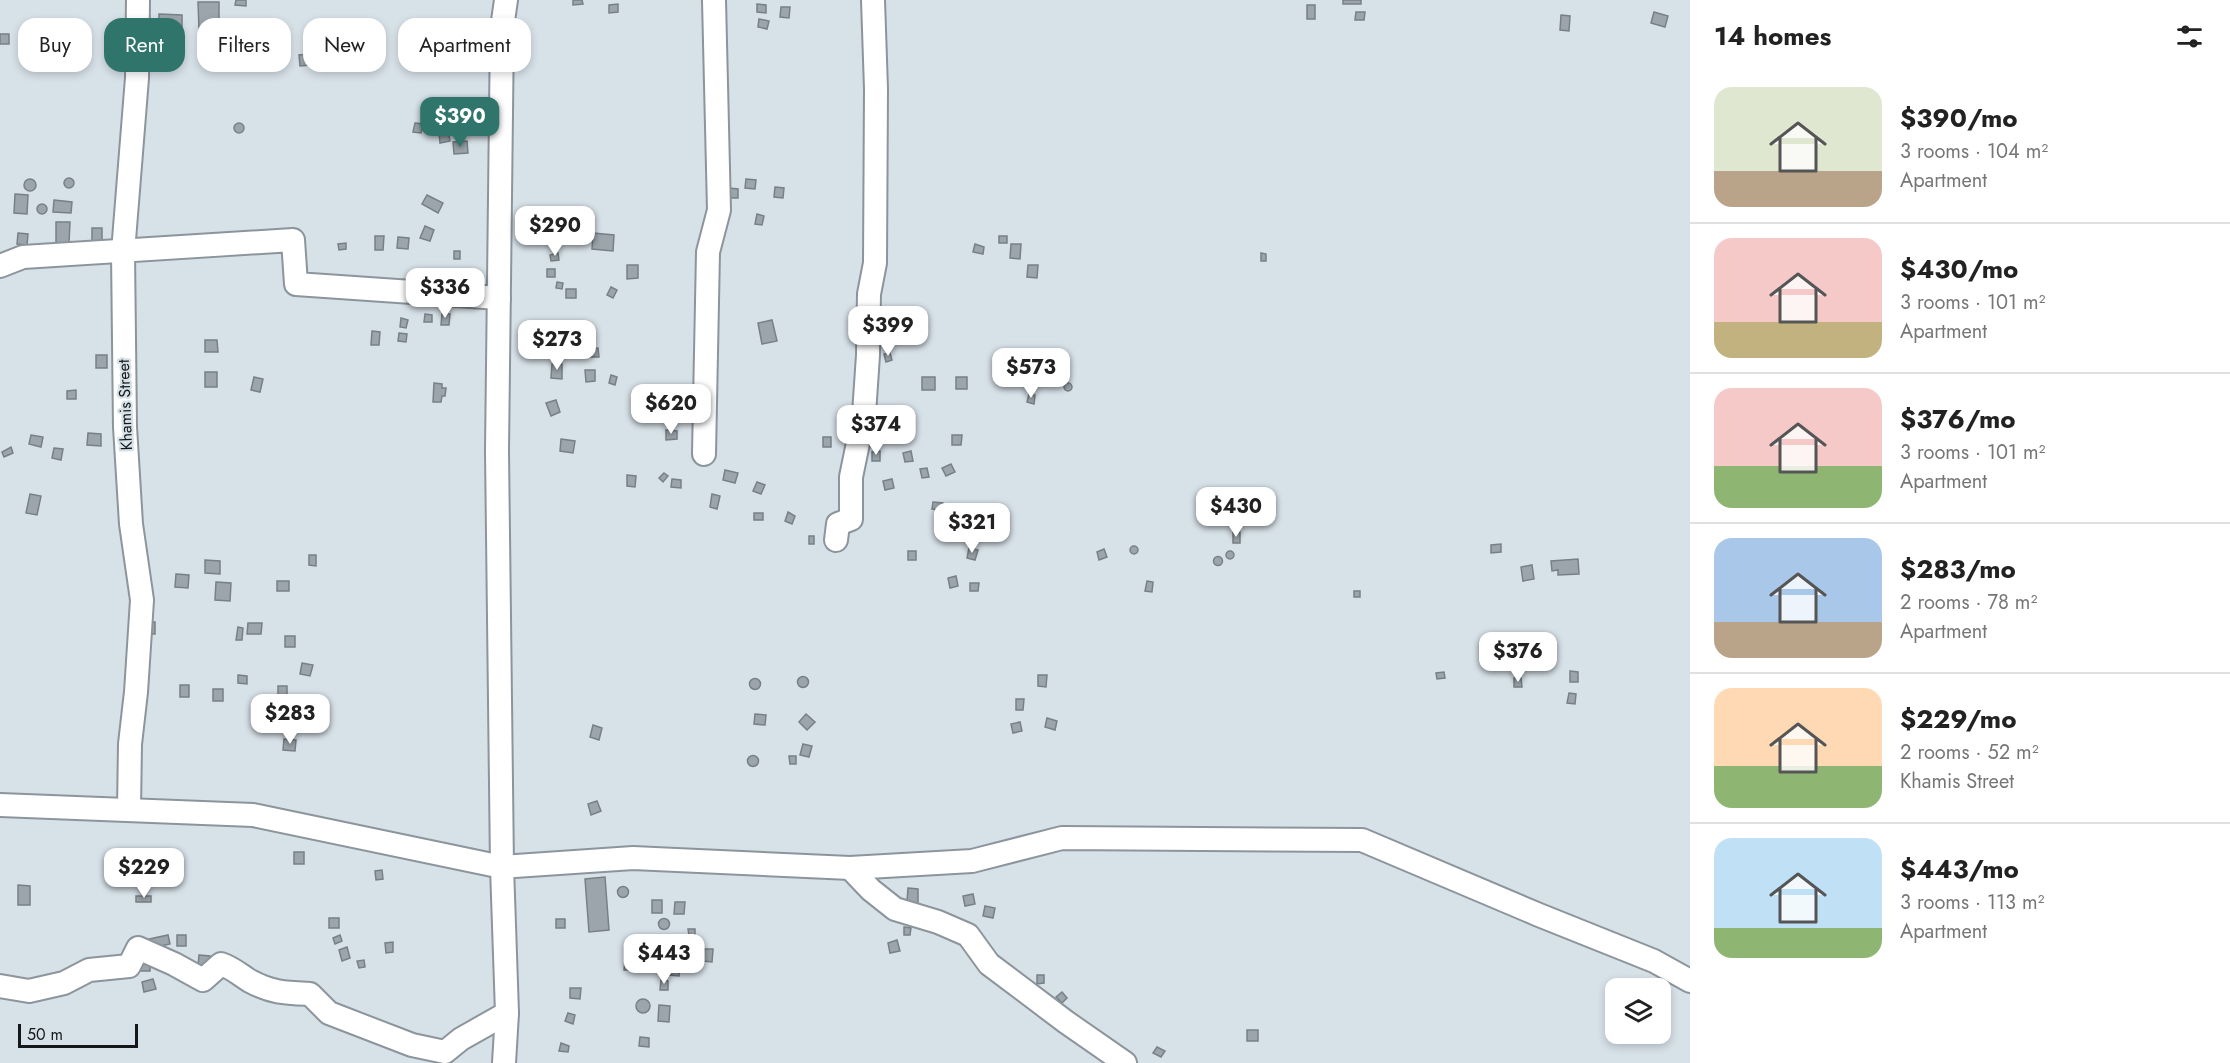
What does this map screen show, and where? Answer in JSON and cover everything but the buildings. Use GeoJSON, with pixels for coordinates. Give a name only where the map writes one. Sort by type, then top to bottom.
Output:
{"type":"FeatureCollection","features":[{"type":"Feature","properties":{"kind":"street","name":"Khamis Street"},"geometry":{"type":"LineString","coordinates":[[129,809],[129,744],[136,692],[142,600],[131,524],[125,427],[123,252],[137,78],[138,0]]}},
{"type":"Feature","properties":{"kind":"street"},"geometry":{"type":"LineString","coordinates":[[504,1063],[507,1013],[502,867],[497,452],[502,27],[506,0]]}},
{"type":"Feature","properties":{"kind":"street"},"geometry":{"type":"LineString","coordinates":[[704,454],[708,252],[719,210],[714,0]]}},
{"type":"Feature","properties":{"kind":"street"},"geometry":{"type":"LineString","coordinates":[[836,540],[838,524],[851,519],[851,477],[864,414],[869,294],[875,263],[876,89],[873,0]]}},
{"type":"Feature","properties":{"kind":"street"},"geometry":{"type":"LineString","coordinates":[[0,266],[23,258],[293,240],[296,284],[499,297]]}},
{"type":"Feature","properties":{"kind":"street"},"geometry":{"type":"LineString","coordinates":[[0,805],[253,815],[502,867],[633,858],[850,868],[972,861],[1062,838],[1362,840],[1654,961],[1690,981]]}},
{"type":"Feature","properties":{"kind":"street"},"geometry":{"type":"LineString","coordinates":[[850,868],[870,890],[895,909],[938,922],[968,935],[989,964],[1125,1063]]}},
{"type":"Feature","properties":{"kind":"street"},"geometry":{"type":"LineString","coordinates":[[0,986],[28,991],[64,984],[89,970],[129,966],[138,948],[203,980],[221,964],[231,967],[249,981],[277,993],[310,994],[329,1013],[412,1045],[445,1053],[461,1040],[507,1013]]}}]}
